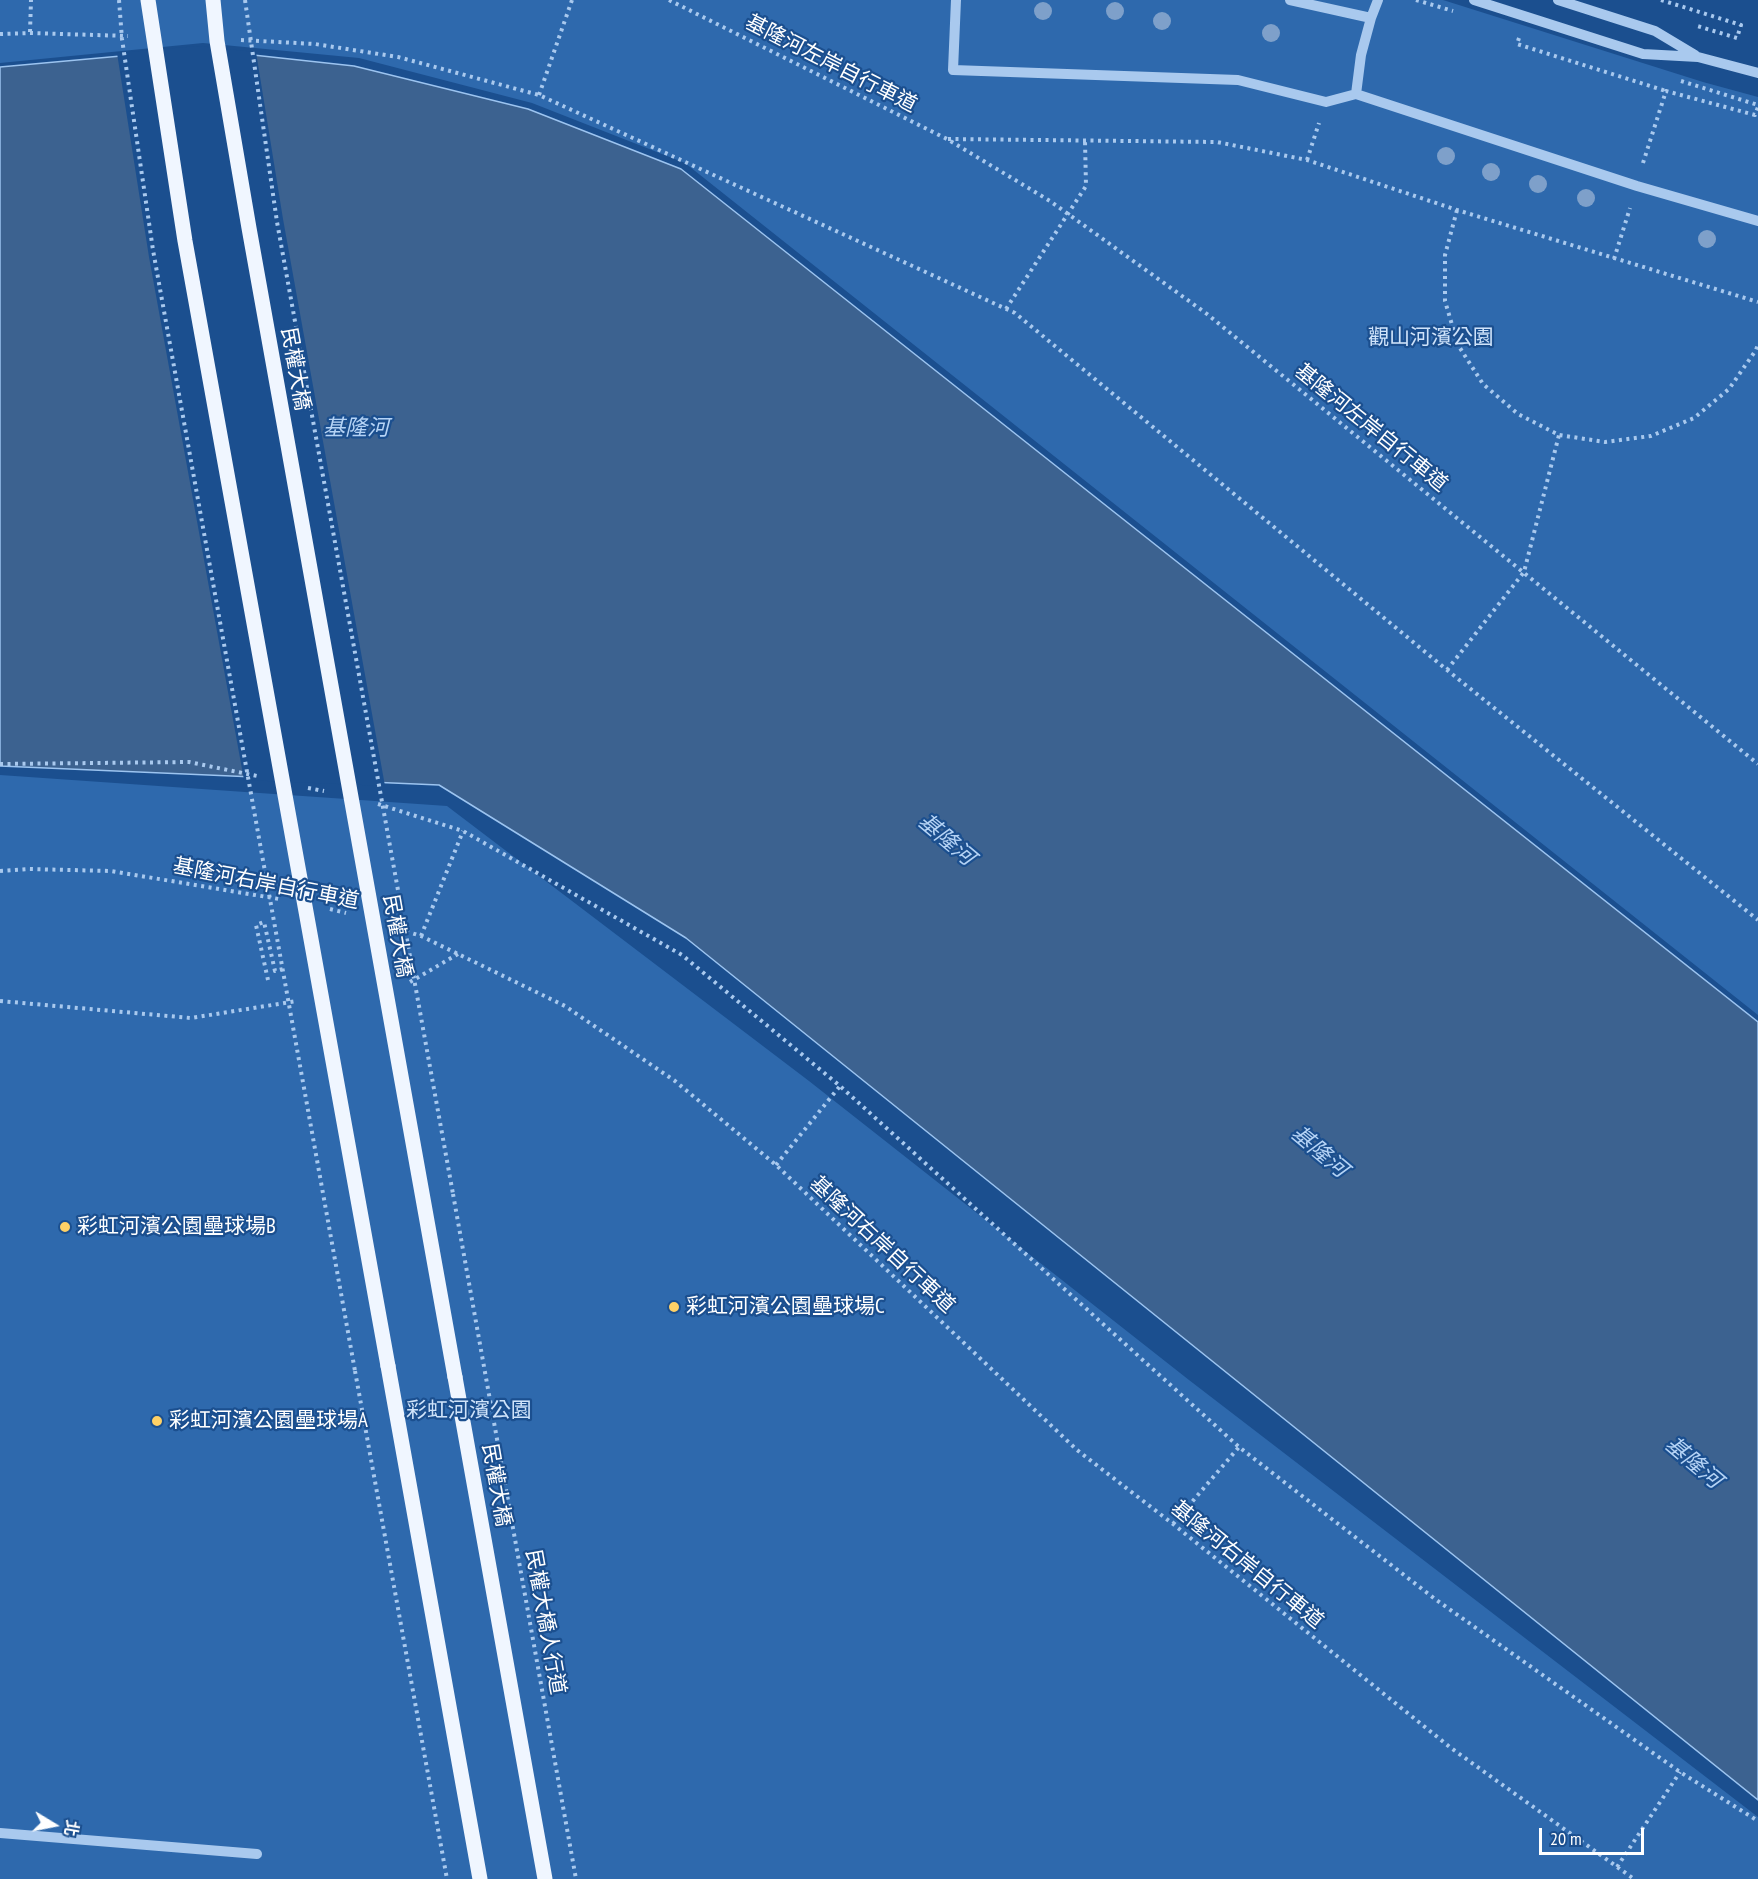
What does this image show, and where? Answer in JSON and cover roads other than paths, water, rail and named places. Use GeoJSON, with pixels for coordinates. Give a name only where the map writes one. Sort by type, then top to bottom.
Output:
{"type":"FeatureCollection","features":[{"type":"Feature","properties":{"kind":"main road"},"geometry":{"type":"LineString","coordinates":[[148,0],[185,241],[480,1879]]}},
{"type":"Feature","properties":{"kind":"main road","name":"民權大橋"},"geometry":{"type":"LineString","coordinates":[[213,0],[217,41],[249,228],[545,1879]]}},
{"type":"Feature","properties":{"kind":"lane"},"geometry":{"type":"LineString","coordinates":[[956,0],[953,70],[1238,80],[1326,102],[1356,94],[1636,186],[1758,221]]}},
{"type":"Feature","properties":{"kind":"lane"},"geometry":{"type":"LineString","coordinates":[[1290,0],[1371,18]]}},
{"type":"Feature","properties":{"kind":"lane"},"geometry":{"type":"LineString","coordinates":[[1356,94],[1361,55],[1378,0]]}},
{"type":"Feature","properties":{"kind":"lane"},"geometry":{"type":"LineString","coordinates":[[1474,0],[1643,54],[1698,57],[1756,74]]}},
{"type":"Feature","properties":{"kind":"lane"},"geometry":{"type":"LineString","coordinates":[[1558,0],[1655,31],[1698,57]]}},
{"type":"Feature","properties":{"kind":"lane"},"geometry":{"type":"LineString","coordinates":[[0,1833],[257,1854]]}},
{"type":"Feature","properties":{"kind":"water","name":"基隆河"},"geometry":{"type":"Polygon","coordinates":[[[198,49],[354,66],[528,109],[681,169],[1758,1022],[1758,1800],[686,938],[439,785],[0,766],[0,67],[198,49]]]}},
{"type":"Feature","properties":{"kind":"place","name":"彩虹河濱公園壘球場B"},"geometry":{"type":"Point","coordinates":[65,1227]}},
{"type":"Feature","properties":{"kind":"place","name":"彩虹河濱公園壘球場C"},"geometry":{"type":"Point","coordinates":[674,1307]}},
{"type":"Feature","properties":{"kind":"place","name":"彩虹河濱公園壘球場A"},"geometry":{"type":"Point","coordinates":[157,1421]}},
{"type":"Feature","properties":{"kind":"park label","name":"觀山河濱公園"},"geometry":{"type":"Point","coordinates":[1431,338]}},
{"type":"Feature","properties":{"kind":"park label","name":"彩虹河濱公園"},"geometry":{"type":"Point","coordinates":[469,1411]}}]}
